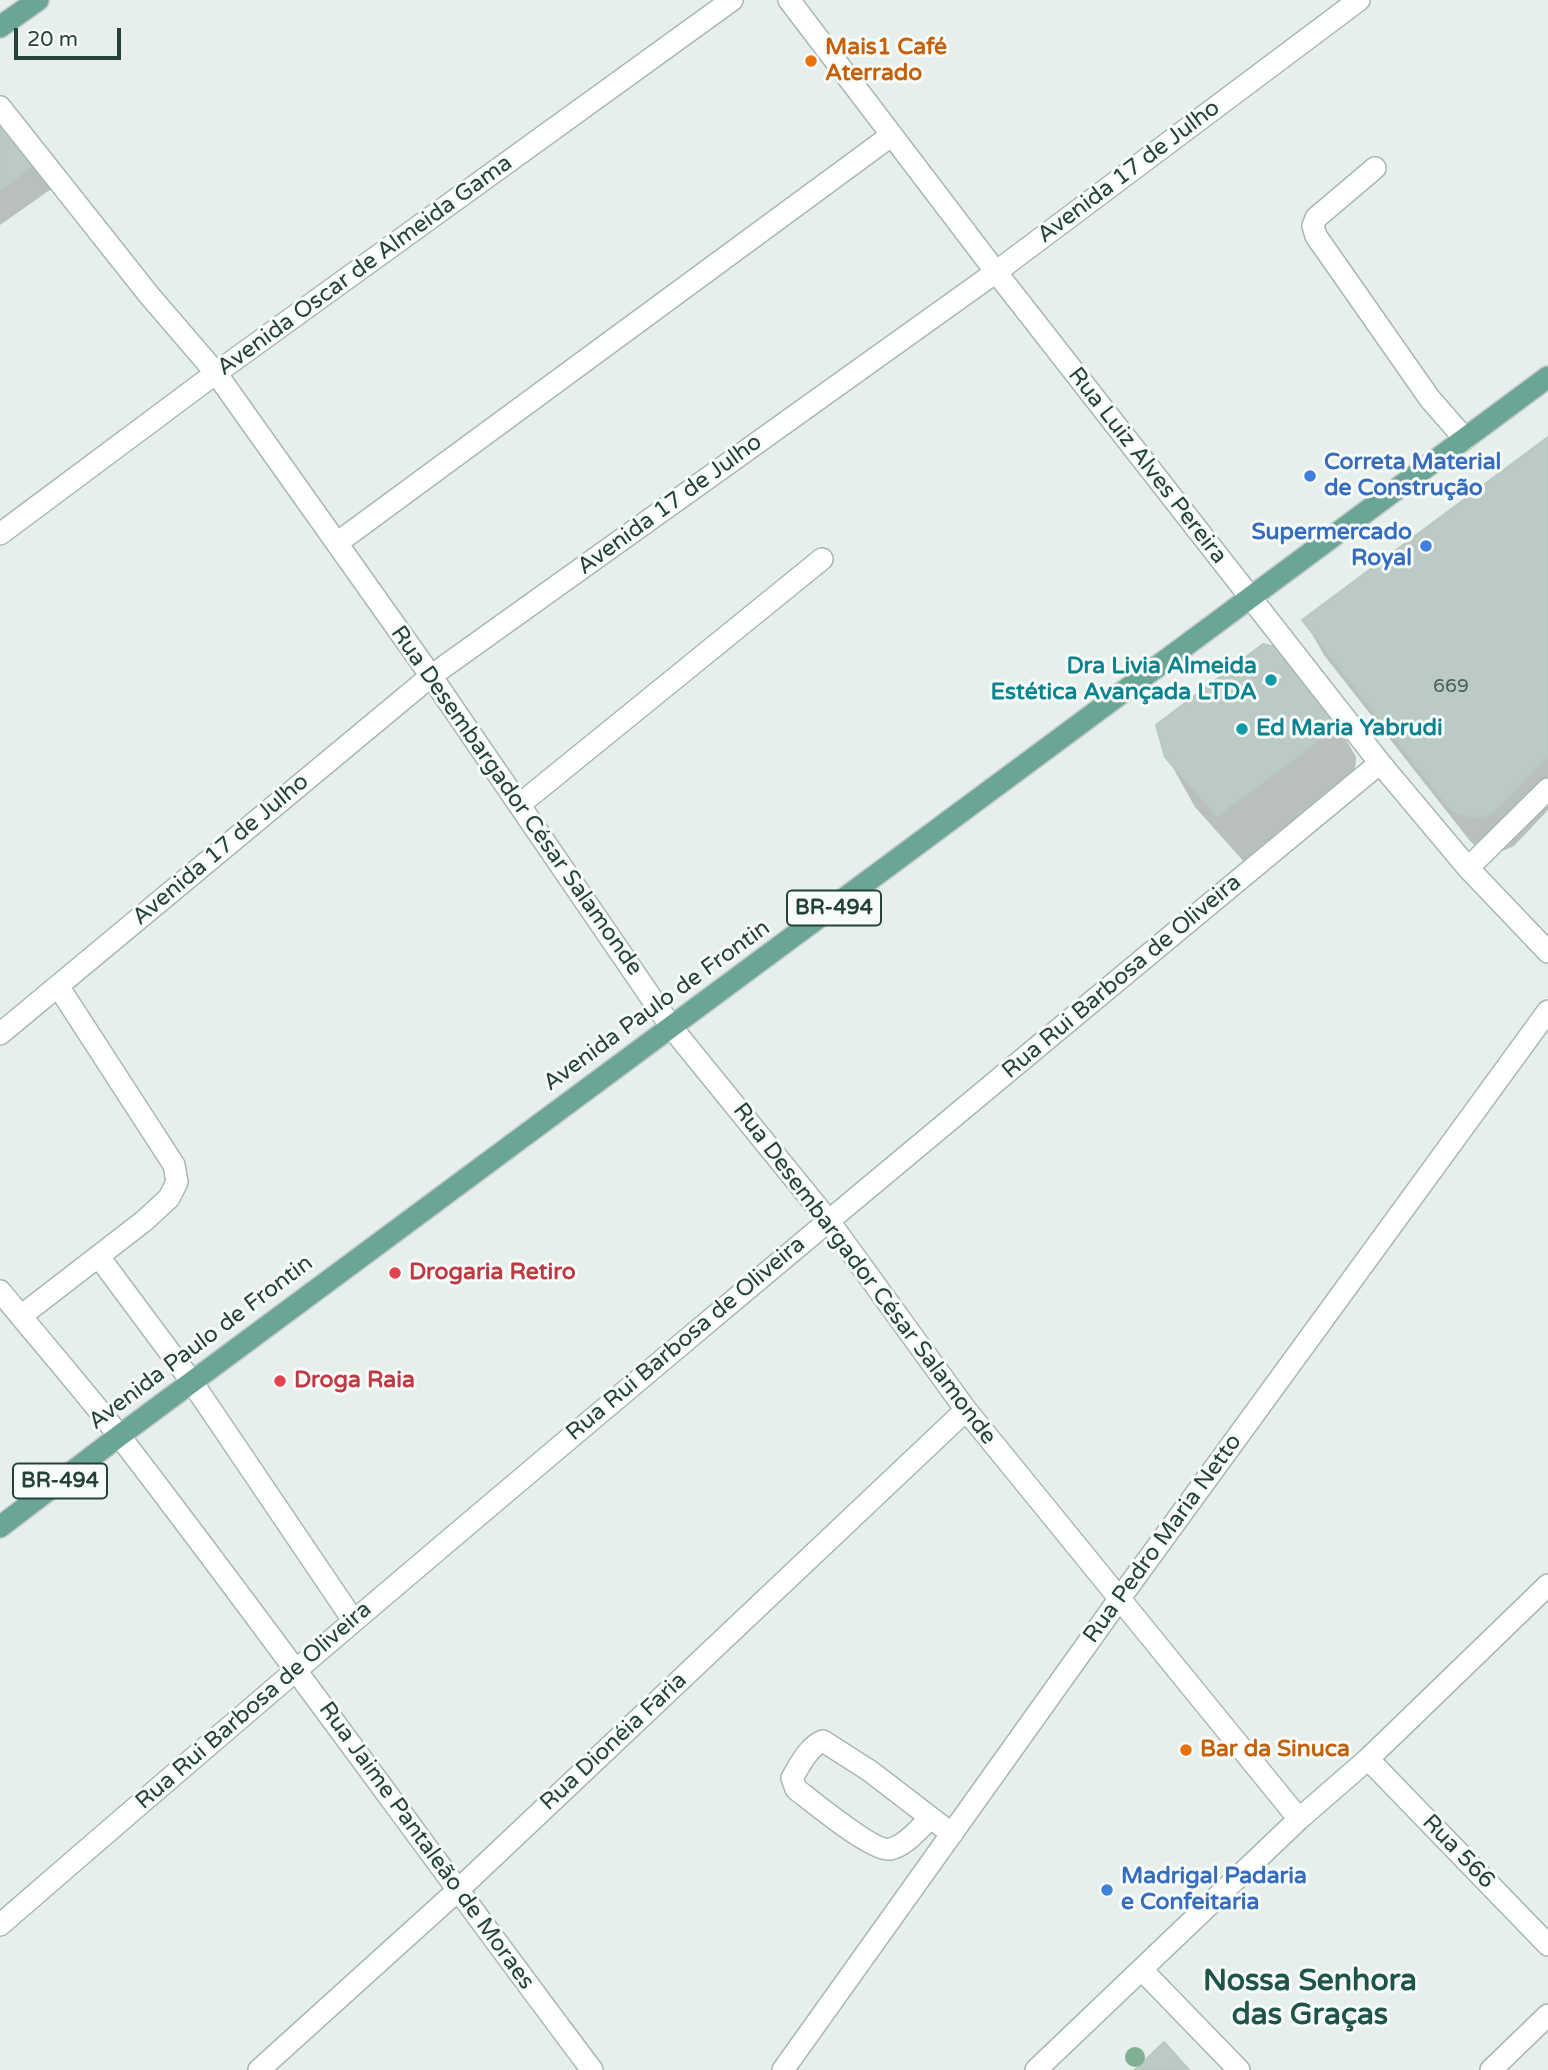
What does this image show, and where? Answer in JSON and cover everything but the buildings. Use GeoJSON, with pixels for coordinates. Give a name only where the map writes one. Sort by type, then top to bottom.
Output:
{"type":"FeatureCollection","features":[{"type":"Feature","properties":{"kind":"main road"},"geometry":{"type":"LineString","coordinates":[[0,27],[38,0]]}},
{"type":"Feature","properties":{"kind":"main road","name":"Avenida Paulo de Frontin"},"geometry":{"type":"LineString","coordinates":[[0,1527],[1548,377]]}},
{"type":"Feature","properties":{"kind":"street","name":"Avenida Oscar de Almeida Gama"},"geometry":{"type":"LineString","coordinates":[[0,534],[216,373],[732,0]]}},
{"type":"Feature","properties":{"kind":"street","name":"Rua Luiz Alves Pereira"},"geometry":{"type":"LineString","coordinates":[[789,0],[1250,600],[1380,763],[1468,867],[1548,952]]}},
{"type":"Feature","properties":{"kind":"street","name":"Avenida 17 de Julho"},"geometry":{"type":"LineString","coordinates":[[0,1034],[431,676],[996,272],[1359,0]]}},
{"type":"Feature","properties":{"kind":"street","name":"Rua Desembargador César Salamonde"},"geometry":{"type":"LineString","coordinates":[[0,107],[149,295],[216,373],[431,676],[672,1028],[828,1220],[966,1410],[1299,1819]]}},
{"type":"Feature","properties":{"kind":"street"},"geometry":{"type":"LineString","coordinates":[[337,543],[892,135]]}},
{"type":"Feature","properties":{"kind":"street"},"geometry":{"type":"LineString","coordinates":[[1375,168],[1316,218],[1312,226],[1316,236],[1430,399],[1465,439]]}},
{"type":"Feature","properties":{"kind":"street"},"geometry":{"type":"LineString","coordinates":[[519,805],[822,559]]}},
{"type":"Feature","properties":{"kind":"street","name":"Rua Rui Barbosa de Oliveira"},"geometry":{"type":"LineString","coordinates":[[0,1925],[295,1669],[828,1220],[1380,763]]}},
{"type":"Feature","properties":{"kind":"street"},"geometry":{"type":"LineString","coordinates":[[1468,867],[1548,789]]}},
{"type":"Feature","properties":{"kind":"street"},"geometry":{"type":"LineString","coordinates":[[21,1316],[99,1257],[169,1198],[177,1182],[174,1165],[58,986]]}},
{"type":"Feature","properties":{"kind":"street","name":"Rua Pedro Maria Netto"},"geometry":{"type":"LineString","coordinates":[[783,2070],[1120,1598],[1548,1011]]}},
{"type":"Feature","properties":{"kind":"street"},"geometry":{"type":"LineString","coordinates":[[99,1257],[192,1382],[353,1620]]}},
{"type":"Feature","properties":{"kind":"street","name":"Rua Jaime Pantaleão de Moraes"},"geometry":{"type":"LineString","coordinates":[[0,1291],[119,1436],[592,2070]]}},
{"type":"Feature","properties":{"kind":"street","name":"Rua Dionéia Faria"},"geometry":{"type":"LineString","coordinates":[[259,2070],[457,1891],[966,1410]]}},
{"type":"Feature","properties":{"kind":"street"},"geometry":{"type":"LineString","coordinates":[[1036,2070],[1299,1819],[1368,1759],[1548,1585]]}},
{"type":"Feature","properties":{"kind":"street"},"geometry":{"type":"LineString","coordinates":[[929,1819],[908,1838],[892,1848],[885,1849],[855,1833],[796,1789],[792,1778],[803,1759],[823,1741],[889,1784],[929,1819],[952,1834]]}},
{"type":"Feature","properties":{"kind":"street","name":"Rua 566"},"geometry":{"type":"LineString","coordinates":[[1368,1759],[1548,1945]]}},
{"type":"Feature","properties":{"kind":"street"},"geometry":{"type":"LineString","coordinates":[[1142,1970],[1239,2070]]}},
{"type":"Feature","properties":{"kind":"street"},"geometry":{"type":"LineString","coordinates":[[1490,2070],[1548,2015]]}},
{"type":"Feature","properties":{"kind":"place","name":"Mais1 Café Aterrado"},"geometry":{"type":"Point","coordinates":[811,61]}},
{"type":"Feature","properties":{"kind":"place","name":"Correta Material de Construção"},"geometry":{"type":"Point","coordinates":[1310,476]}},
{"type":"Feature","properties":{"kind":"place","name":"Supermercado Royal"},"geometry":{"type":"Point","coordinates":[1426,546]}},
{"type":"Feature","properties":{"kind":"place","name":"Dra Livia Almeida Estética Avançada LTDA"},"geometry":{"type":"Point","coordinates":[1271,680]}},
{"type":"Feature","properties":{"kind":"place","name":"Ed Maria Yabrudi"},"geometry":{"type":"Point","coordinates":[1242,729]}},
{"type":"Feature","properties":{"kind":"place","name":"Drogaria Retiro"},"geometry":{"type":"Point","coordinates":[395,1273]}},
{"type":"Feature","properties":{"kind":"place","name":"Droga Raia"},"geometry":{"type":"Point","coordinates":[280,1381]}},
{"type":"Feature","properties":{"kind":"place","name":"Bar da Sinuca"},"geometry":{"type":"Point","coordinates":[1186,1750]}},
{"type":"Feature","properties":{"kind":"place","name":"Madrigal Padaria e Confeitaria"},"geometry":{"type":"Point","coordinates":[1107,1890]}},
{"type":"Feature","properties":{"kind":"district","name":"Nossa Senhora das Graças"},"geometry":{"type":"Point","coordinates":[1310,2000]}}]}
